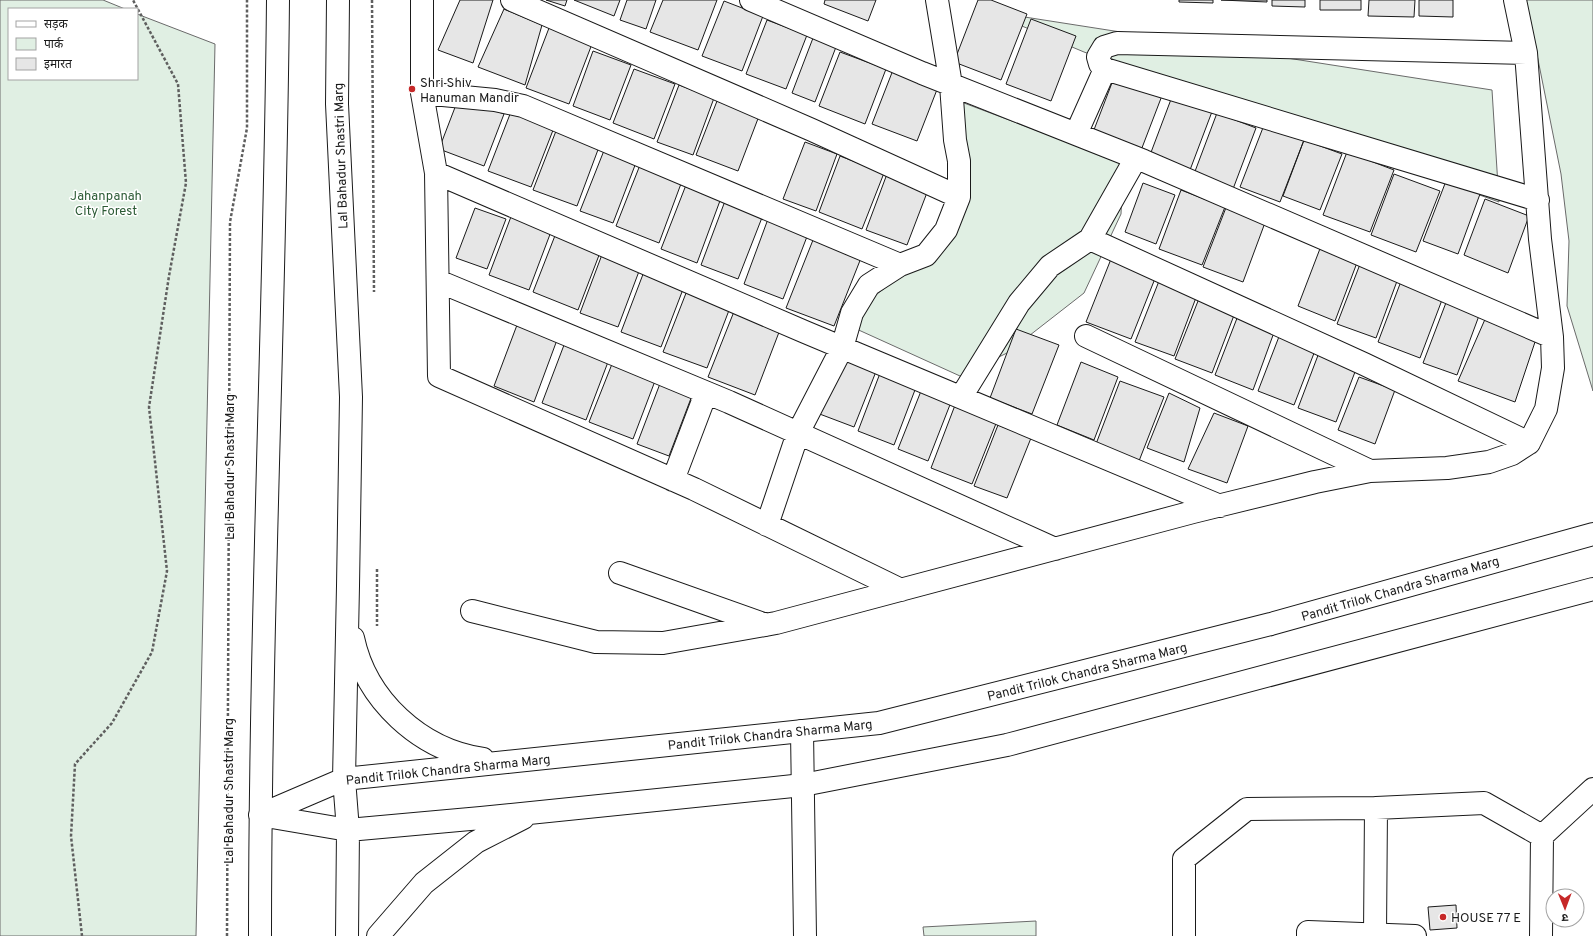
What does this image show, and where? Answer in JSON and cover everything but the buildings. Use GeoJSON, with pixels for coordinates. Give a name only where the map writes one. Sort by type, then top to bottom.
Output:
{"type":"FeatureCollection","features":[{"type":"Feature","properties":{"kind":"street"},"geometry":{"type":"LineString","coordinates":[[260,936],[260,815],[277,129],[278,0]]}},
{"type":"Feature","properties":{"kind":"street","name":"Lal Bahadur Shastri Marg"},"geometry":{"type":"LineString","coordinates":[[338,0],[337,104],[351,397],[344,779],[348,830],[347,936]]}},
{"type":"Feature","properties":{"kind":"street"},"geometry":{"type":"LineString","coordinates":[[422,0],[422,93],[436,173],[439,376],[672,480],[901,590]]}},
{"type":"Feature","properties":{"kind":"street"},"geometry":{"type":"LineString","coordinates":[[512,0],[812,130],[959,197]]}},
{"type":"Feature","properties":{"kind":"street"},"geometry":{"type":"LineString","coordinates":[[751,0],[951,85],[1136,158],[1552,337]]}},
{"type":"Feature","properties":{"kind":"street"},"geometry":{"type":"LineString","coordinates":[[767,525],[798,433],[842,348],[852,313],[869,285],[900,265],[926,255],[946,230],[959,197],[959,161],[955,140],[951,85],[937,0]]}},
{"type":"Feature","properties":{"kind":"street"},"geometry":{"type":"LineString","coordinates":[[472,611],[596,642],[663,643],[767,625],[1315,482],[1370,471],[1447,468],[1489,462],[1512,454],[1528,443],[1546,409],[1553,368],[1552,337],[1540,240],[1526,54],[1515,0]]}},
{"type":"Feature","properties":{"kind":"street"},"geometry":{"type":"LineString","coordinates":[[1526,54],[1117,43],[1104,47],[1098,57],[1100,64],[1105,69],[1538,200]]}},
{"type":"Feature","properties":{"kind":"street"},"geometry":{"type":"LineString","coordinates":[[1076,134],[1105,69]]}},
{"type":"Feature","properties":{"kind":"street"},"geometry":{"type":"LineString","coordinates":[[422,93],[495,100],[523,106],[900,265]]}},
{"type":"Feature","properties":{"kind":"street"},"geometry":{"type":"LineString","coordinates":[[961,396],[1023,298],[1050,266],[1090,239],[1136,158]]}},
{"type":"Feature","properties":{"kind":"street"},"geometry":{"type":"LineString","coordinates":[[436,173],[842,348],[961,396],[1220,506]]}},
{"type":"Feature","properties":{"kind":"street"},"geometry":{"type":"LineString","coordinates":[[1090,239],[1364,364],[1528,443]]}},
{"type":"Feature","properties":{"kind":"street"},"geometry":{"type":"LineString","coordinates":[[438,280],[798,433],[1055,549]]}},
{"type":"Feature","properties":{"kind":"street"},"geometry":{"type":"LineString","coordinates":[[1086,336],[1370,471]]}},
{"type":"Feature","properties":{"kind":"street"},"geometry":{"type":"LineString","coordinates":[[672,480],[706,393]]}},
{"type":"Feature","properties":{"kind":"street","name":"Pandit Trilok Chandra Sharma Marg"},"geometry":{"type":"LineString","coordinates":[[260,815],[344,779],[879,723],[1271,624],[1593,534]]}},
{"type":"Feature","properties":{"kind":"street"},"geometry":{"type":"LineString","coordinates":[[620,573],[767,625]]}},
{"type":"Feature","properties":{"kind":"street"},"geometry":{"type":"LineString","coordinates":[[348,586],[351,631],[356,654],[365,676],[378,695],[393,712],[410,728],[450,750],[473,757],[495,760],[518,760]]}},
{"type":"Feature","properties":{"kind":"street"},"geometry":{"type":"LineString","coordinates":[[260,815],[348,830],[803,785],[1006,745],[1593,589]]}},
{"type":"Feature","properties":{"kind":"street"},"geometry":{"type":"LineString","coordinates":[[802,731],[805,936]]}},
{"type":"Feature","properties":{"kind":"street"},"geometry":{"type":"LineString","coordinates":[[1541,936],[1542,836],[1593,789]]}},
{"type":"Feature","properties":{"kind":"street"},"geometry":{"type":"LineString","coordinates":[[1184,936],[1184,859],[1247,809],[1376,808],[1484,803],[1542,836]]}},
{"type":"Feature","properties":{"kind":"street"},"geometry":{"type":"LineString","coordinates":[[1375,934],[1376,808]]}},
{"type":"Feature","properties":{"kind":"street"},"geometry":{"type":"LineString","coordinates":[[378,936],[419,889],[476,842],[535,812]]}},
{"type":"Feature","properties":{"kind":"street"},"geometry":{"type":"LineString","coordinates":[[1308,936],[1308,932],[1415,936]]}},
{"type":"Feature","properties":{"kind":"path","name":"Lal Bahadur Shastri Marg"},"geometry":{"type":"LineString","coordinates":[[227,936],[230,222],[248,128],[246,0]]}},
{"type":"Feature","properties":{"kind":"path"},"geometry":{"type":"LineString","coordinates":[[82,936],[71,836],[75,764],[112,723],[152,652],[166,571],[149,407],[169,276],[186,183],[178,84],[138,9]]}},
{"type":"Feature","properties":{"kind":"green space","name":"Jahanpanah City Forest"},"geometry":{"type":"Polygon","coordinates":[[[0,0],[103,0],[123,8],[8,8],[8,80],[138,80],[138,14],[215,44],[196,936],[0,936],[0,0]]]}},
{"type":"Feature","properties":{"kind":"green space"},"geometry":{"type":"Polygon","coordinates":[[[1526,0],[1593,0],[1593,391],[1567,306],[1569,241],[1561,174],[1526,0]]]}},
{"type":"Feature","properties":{"kind":"green space"},"geometry":{"type":"Polygon","coordinates":[[[986,11],[1492,90],[1499,202],[1084,52],[986,11]]]}},
{"type":"Feature","properties":{"kind":"green space"},"geometry":{"type":"Polygon","coordinates":[[[956,100],[1123,163],[1121,214],[1084,293],[1007,353],[960,376],[841,322],[944,242],[956,100]]]}},
{"type":"Feature","properties":{"kind":"green space"},"geometry":{"type":"Polygon","coordinates":[[[1036,921],[1036,936],[924,936],[923,927],[1036,921]]]}},
{"type":"Feature","properties":{"kind":"place","name":"Shri Shiv Hanuman Mandir"},"geometry":{"type":"Point","coordinates":[412,89]}},
{"type":"Feature","properties":{"kind":"place","name":"HOUSE 77 E"},"geometry":{"type":"Point","coordinates":[1443,917]}}]}
